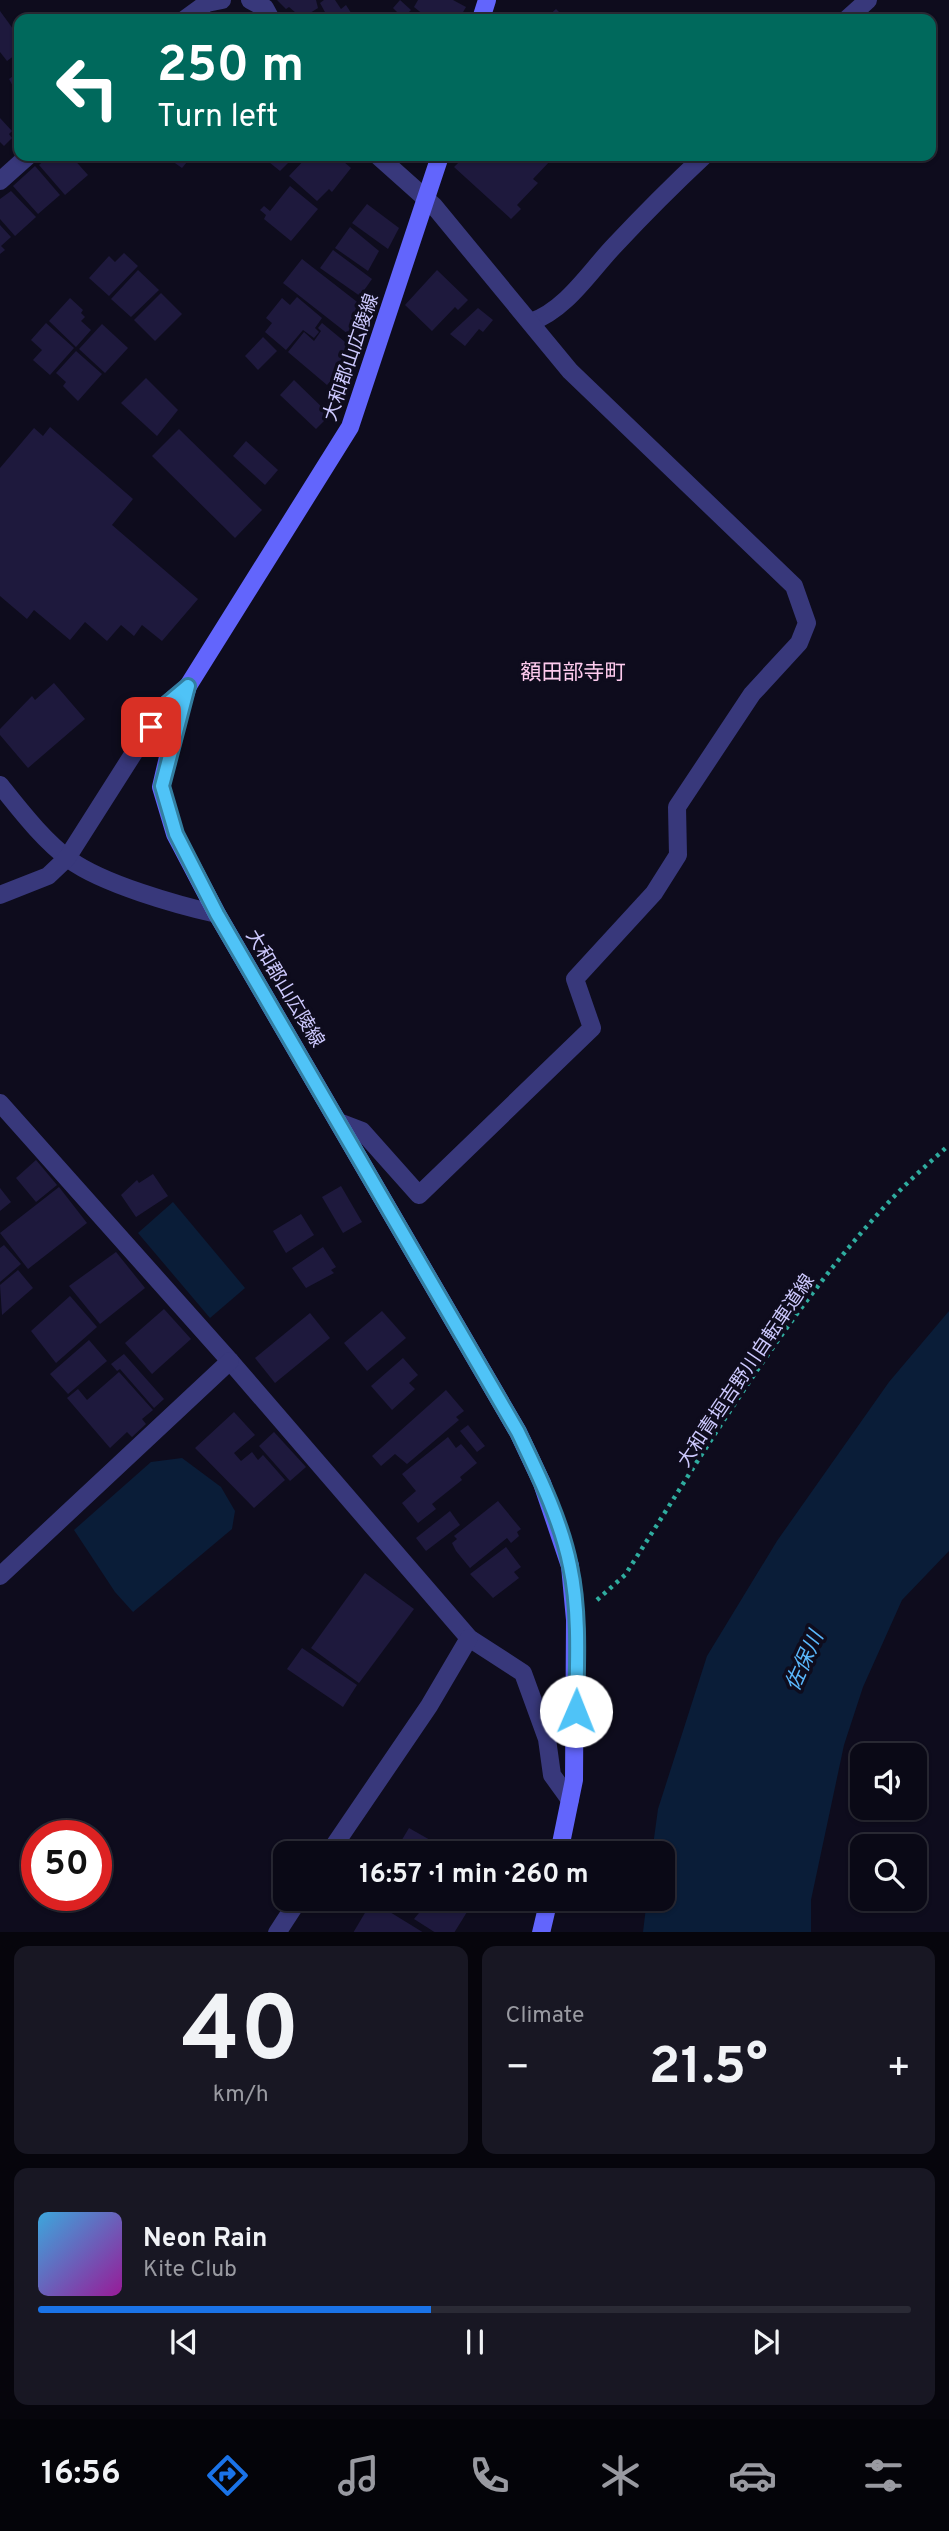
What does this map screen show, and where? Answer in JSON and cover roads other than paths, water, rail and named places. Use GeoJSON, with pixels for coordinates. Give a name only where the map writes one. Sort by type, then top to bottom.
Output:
{"type":"FeatureCollection","features":[{"type":"Feature","properties":{"kind":"main road","name":"大和郡山広陵線"},"geometry":{"type":"LineString","coordinates":[[438,161],[350,427],[188,686],[162,786],[176,834],[217,914],[341,1123],[530,1457],[570,1566],[575,1620],[574,1780],[561,1841]]}},
{"type":"Feature","properties":{"kind":"main road"},"geometry":{"type":"LineString","coordinates":[[541,1932],[546,1911]]}},
{"type":"Feature","properties":{"kind":"street"},"geometry":{"type":"LineString","coordinates":[[250,0],[265,8],[268,14]]}},
{"type":"Feature","properties":{"kind":"street"},"geometry":{"type":"LineString","coordinates":[[853,14],[868,0]]}},
{"type":"Feature","properties":{"kind":"street"},"geometry":{"type":"LineString","coordinates":[[192,14],[211,1]]}},
{"type":"Feature","properties":{"kind":"street"},"geometry":{"type":"LineString","coordinates":[[0,181],[22,161]]}},
{"type":"Feature","properties":{"kind":"street"},"geometry":{"type":"LineString","coordinates":[[341,1123],[362,1131],[419,1195],[592,1028],[575,979],[654,894],[678,855],[677,807],[752,694],[799,643],[807,623],[794,586],[570,371],[425,198],[384,161]]}},
{"type":"Feature","properties":{"kind":"street"},"geometry":{"type":"LineString","coordinates":[[531,322],[541,318],[575,290],[653,205],[699,161]]}},
{"type":"Feature","properties":{"kind":"street"},"geometry":{"type":"LineString","coordinates":[[0,895],[48,876],[67,858],[163,707],[188,686]]}},
{"type":"Feature","properties":{"kind":"street"},"geometry":{"type":"LineString","coordinates":[[0,785],[30,822],[67,858],[87,871],[217,914]]}},
{"type":"Feature","properties":{"kind":"street"},"geometry":{"type":"LineString","coordinates":[[0,1102],[230,1361],[469,1638],[523,1673],[547,1739],[552,1775],[570,1800]]}},
{"type":"Feature","properties":{"kind":"street"},"geometry":{"type":"LineString","coordinates":[[0,1576],[230,1361]]}},
{"type":"Feature","properties":{"kind":"street"},"geometry":{"type":"LineString","coordinates":[[337,1841],[429,1706],[469,1638]]}},
{"type":"Feature","properties":{"kind":"street"},"geometry":{"type":"LineString","coordinates":[[278,1932],[291,1911]]}},
{"type":"Feature","properties":{"kind":"water"},"geometry":{"type":"Polygon","coordinates":[[[173,1202],[245,1288],[210,1318],[138,1233],[173,1202]]]}},
{"type":"Feature","properties":{"kind":"water","name":"佐保川"},"geometry":{"type":"Polygon","coordinates":[[[949,1311],[949,1551],[902,1600],[863,1687],[844,1745],[811,1900],[811,1932],[643,1932],[646,1911],[675,1911],[675,1841],[654,1841],[658,1809],[707,1656],[777,1541],[889,1382],[949,1311]]]}},
{"type":"Feature","properties":{"kind":"water"},"geometry":{"type":"Polygon","coordinates":[[[182,1458],[221,1487],[235,1511],[232,1529],[133,1612],[115,1592],[74,1530],[151,1462],[182,1458]]]}},
{"type":"Feature","properties":{"kind":"district","name":"額田部寺町"},"geometry":{"type":"Point","coordinates":[573,672]}}]}
